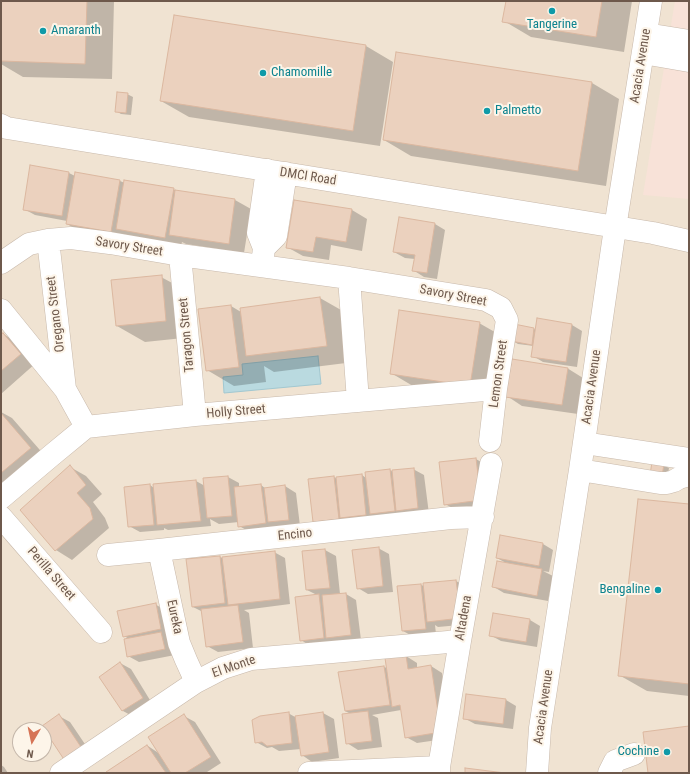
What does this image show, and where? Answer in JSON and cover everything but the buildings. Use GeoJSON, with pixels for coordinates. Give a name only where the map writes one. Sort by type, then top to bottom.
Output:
{"type":"FeatureCollection","features":[{"type":"Feature","properties":{"kind":"street","name":"Acacia Avenue"},"geometry":{"type":"LineString","coordinates":[[537,773],[540,728],[580,470],[615,228],[651,1]]}},
{"type":"Feature","properties":{"kind":"street"},"geometry":{"type":"LineString","coordinates":[[644,44],[689,41]]}},
{"type":"Feature","properties":{"kind":"street"},"geometry":{"type":"LineString","coordinates":[[644,44],[689,60]]}},
{"type":"Feature","properties":{"kind":"street","name":"DMCI Road"},"geometry":{"type":"LineString","coordinates":[[1,125],[7,128],[653,233],[689,241]]}},
{"type":"Feature","properties":{"kind":"street"},"geometry":{"type":"LineString","coordinates":[[263,257],[276,236],[271,205],[277,171]]}},
{"type":"Feature","properties":{"kind":"street","name":"Savory Street"},"geometry":{"type":"LineString","coordinates":[[1,263],[29,244],[48,240],[71,238],[180,255],[263,257],[349,278],[486,300],[501,308]]}},
{"type":"Feature","properties":{"kind":"street","name":"Oregano Street"},"geometry":{"type":"LineString","coordinates":[[48,240],[65,389]]}},
{"type":"Feature","properties":{"kind":"street","name":"Taragon Street"},"geometry":{"type":"LineString","coordinates":[[180,255],[195,415]]}},
{"type":"Feature","properties":{"kind":"street"},"geometry":{"type":"LineString","coordinates":[[349,278],[358,401]]}},
{"type":"Feature","properties":{"kind":"street","name":"Lemon Street"},"geometry":{"type":"LineString","coordinates":[[490,441],[496,389],[507,320],[501,308]]}},
{"type":"Feature","properties":{"kind":"street","name":"Oregano Street"},"geometry":{"type":"LineString","coordinates":[[1,310],[65,389],[86,427]]}},
{"type":"Feature","properties":{"kind":"street","name":"Holly Street"},"geometry":{"type":"LineString","coordinates":[[86,427],[195,415],[496,389]]}},
{"type":"Feature","properties":{"kind":"street"},"geometry":{"type":"LineString","coordinates":[[1,498],[86,427]]}},
{"type":"Feature","properties":{"kind":"street"},"geometry":{"type":"LineString","coordinates":[[584,443],[689,459]]}},
{"type":"Feature","properties":{"kind":"street"},"geometry":{"type":"LineString","coordinates":[[636,479],[638,451]]}},
{"type":"Feature","properties":{"kind":"street","name":"Altadena"},"geometry":{"type":"LineString","coordinates":[[439,770],[491,464]]}},
{"type":"Feature","properties":{"kind":"street"},"geometry":{"type":"LineString","coordinates":[[580,470],[660,483],[667,483],[689,475]]}},
{"type":"Feature","properties":{"kind":"street","name":"Encino"},"geometry":{"type":"LineString","coordinates":[[108,555],[451,518],[482,517]]}},
{"type":"Feature","properties":{"kind":"street","name":"Perilla Street"},"geometry":{"type":"LineString","coordinates":[[1,518],[101,632]]}},
{"type":"Feature","properties":{"kind":"street","name":"Eureka"},"geometry":{"type":"LineString","coordinates":[[159,550],[179,643],[196,682]]}},
{"type":"Feature","properties":{"kind":"street","name":"El Monte"},"geometry":{"type":"LineString","coordinates":[[61,773],[196,682],[223,668],[251,658],[460,641]]}},
{"type":"Feature","properties":{"kind":"street"},"geometry":{"type":"LineString","coordinates":[[609,773],[615,761],[634,754]]}},
{"type":"Feature","properties":{"kind":"street"},"geometry":{"type":"LineString","coordinates":[[309,773],[439,770]]}},
{"type":"Feature","properties":{"kind":"shaded area"},"geometry":{"type":"Polygon","coordinates":[[[1,1],[689,1],[689,773],[1,773],[1,1]]]}},
{"type":"Feature","properties":{"kind":"shaded area"},"geometry":{"type":"Polygon","coordinates":[[[675,1],[689,1],[689,199],[643,195],[675,1]]]}},
{"type":"Feature","properties":{"kind":"water"},"geometry":{"type":"Polygon","coordinates":[[[318,356],[321,384],[224,393],[223,377],[243,375],[242,364],[318,356]]]}},
{"type":"Feature","properties":{"kind":"place","name":"Tangerine"},"geometry":{"type":"Point","coordinates":[552,11]}},
{"type":"Feature","properties":{"kind":"place","name":"Amaranth"},"geometry":{"type":"Point","coordinates":[43,31]}},
{"type":"Feature","properties":{"kind":"place","name":"Chamomille"},"geometry":{"type":"Point","coordinates":[263,73]}},
{"type":"Feature","properties":{"kind":"place","name":"Palmetto"},"geometry":{"type":"Point","coordinates":[487,111]}},
{"type":"Feature","properties":{"kind":"place","name":"Bengaline"},"geometry":{"type":"Point","coordinates":[658,590]}},
{"type":"Feature","properties":{"kind":"place","name":"Cochine"},"geometry":{"type":"Point","coordinates":[667,752]}}]}
